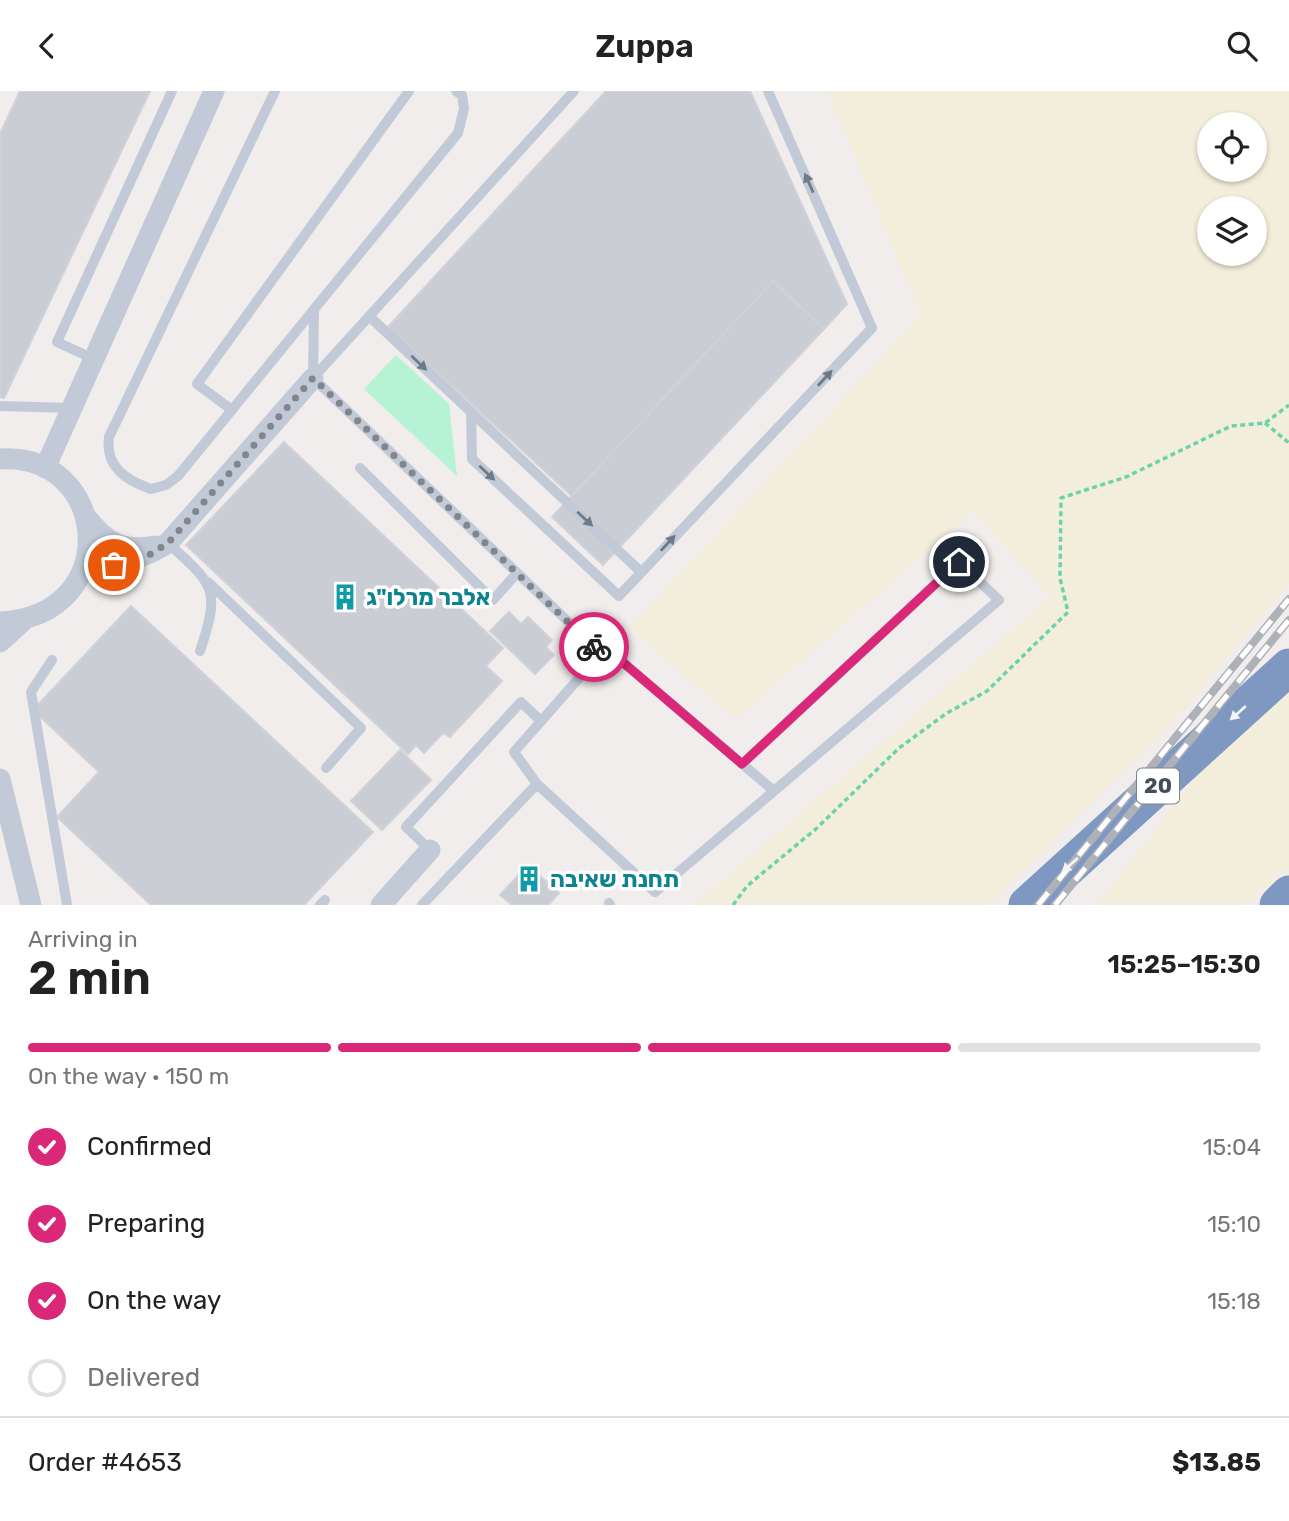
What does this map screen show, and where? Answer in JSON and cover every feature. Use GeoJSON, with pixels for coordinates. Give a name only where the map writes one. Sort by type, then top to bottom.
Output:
{"type":"FeatureCollection","features":[{"type":"Feature","properties":{"kind":"highway","name":"20"},"geometry":{"type":"LineString","coordinates":[[1027,905],[1289,667]]}},
{"type":"Feature","properties":{"kind":"highway"},"geometry":{"type":"LineString","coordinates":[[1278,905],[1289,894]]}},
{"type":"Feature","properties":{"kind":"street"},"geometry":{"type":"LineString","coordinates":[[45,468],[214,91]]}},
{"type":"Feature","properties":{"kind":"street"},"geometry":{"type":"LineString","coordinates":[[84,569],[126,563],[151,554],[168,543],[313,378]]}},
{"type":"Feature","properties":{"kind":"street"},"geometry":{"type":"LineString","coordinates":[[0,459],[15,458],[45,468],[60,477],[75,494],[102,537],[121,546],[142,548],[168,543]]}},
{"type":"Feature","properties":{"kind":"street"},"geometry":{"type":"LineString","coordinates":[[0,642],[24,621],[49,611],[70,593],[84,569],[89,543],[86,515]]}},
{"type":"Feature","properties":{"kind":"street"},"geometry":{"type":"LineString","coordinates":[[0,622],[24,621]]}},
{"type":"Feature","properties":{"kind":"street"},"geometry":{"type":"LineString","coordinates":[[0,779],[31,905]]}},
{"type":"Feature","properties":{"kind":"street"},"geometry":{"type":"LineString","coordinates":[[381,905],[430,849]]}},
{"type":"Feature","properties":{"kind":"lane"},"geometry":{"type":"LineString","coordinates":[[94,359],[57,342],[172,91]]}},
{"type":"Feature","properties":{"kind":"lane"},"geometry":{"type":"LineString","coordinates":[[275,91],[108,437],[107,451],[112,467],[139,485],[151,489],[166,485],[178,476],[458,133],[464,109],[462,95],[456,91]]}},
{"type":"Feature","properties":{"kind":"lane"},"geometry":{"type":"LineString","coordinates":[[232,410],[197,384],[409,91]]}},
{"type":"Feature","properties":{"kind":"lane"},"geometry":{"type":"LineString","coordinates":[[313,378],[574,91]]}},
{"type":"Feature","properties":{"kind":"lane"},"geometry":{"type":"LineString","coordinates":[[471,411],[472,459],[619,596],[872,328],[768,91]]}},
{"type":"Feature","properties":{"kind":"lane"},"geometry":{"type":"LineString","coordinates":[[314,310],[313,378],[601,653],[612,653],[774,791]]}},
{"type":"Feature","properties":{"kind":"lane"},"geometry":{"type":"LineString","coordinates":[[369,316],[641,572]]}},
{"type":"Feature","properties":{"kind":"lane"},"geometry":{"type":"LineString","coordinates":[[0,406],[71,408]]}},
{"type":"Feature","properties":{"kind":"lane"},"geometry":{"type":"LineString","coordinates":[[360,468],[493,600],[517,573]]}},
{"type":"Feature","properties":{"kind":"lane"},"geometry":{"type":"LineString","coordinates":[[168,543],[361,728],[326,768]]}},
{"type":"Feature","properties":{"kind":"lane"},"geometry":{"type":"LineString","coordinates":[[601,653],[514,752],[537,784],[655,892],[999,600],[959,562],[742,764]]}},
{"type":"Feature","properties":{"kind":"lane"},"geometry":{"type":"LineString","coordinates":[[200,651],[210,622],[213,600],[208,582]]}},
{"type":"Feature","properties":{"kind":"lane"},"geometry":{"type":"LineString","coordinates":[[52,660],[31,692],[67,905]]}},
{"type":"Feature","properties":{"kind":"lane"},"geometry":{"type":"LineString","coordinates":[[430,849],[406,827],[521,702],[541,721]]}},
{"type":"Feature","properties":{"kind":"lane"},"geometry":{"type":"LineString","coordinates":[[425,904],[537,784]]}},
{"type":"Feature","properties":{"kind":"path"},"geometry":{"type":"LineString","coordinates":[[733,905],[747,885],[817,828],[899,748],[947,713],[987,691],[1068,612],[1060,578],[1061,498],[1126,477],[1231,426],[1265,423],[1289,405]]}},
{"type":"Feature","properties":{"kind":"path"},"geometry":{"type":"LineString","coordinates":[[1265,423],[1289,443]]}},
{"type":"Feature","properties":{"kind":"green space"},"geometry":{"type":"Polygon","coordinates":[[[396,355],[449,404],[457,476],[364,389],[396,355]]]}},
{"type":"Feature","properties":{"kind":"sand"},"geometry":{"type":"Polygon","coordinates":[[[827,91],[1289,91],[1289,584],[1179,715],[989,905],[694,905],[1050,597],[973,512],[735,719],[629,628],[921,315],[827,91]]]}},
{"type":"Feature","properties":{"kind":"sand"},"geometry":{"type":"Polygon","coordinates":[[[1289,691],[1289,867],[1247,905],[1097,905],[1214,753],[1289,691]]]}},
{"type":"Feature","properties":{"kind":"building"},"geometry":{"type":"Polygon","coordinates":[[[20,91],[150,91],[4,398],[0,397],[0,134],[20,91]]]}},
{"type":"Feature","properties":{"kind":"building"},"geometry":{"type":"Polygon","coordinates":[[[606,91],[750,91],[847,304],[824,329],[773,281],[572,496],[388,327],[606,91]]]}},
{"type":"Feature","properties":{"kind":"building"},"geometry":{"type":"Polygon","coordinates":[[[773,281],[824,329],[603,565],[552,517],[773,281]]]}},
{"type":"Feature","properties":{"kind":"building","name":"אלבר מרלו\"ג"},"geometry":{"type":"Polygon","coordinates":[[[284,442],[503,648],[486,666],[502,681],[450,737],[443,733],[424,753],[416,745],[408,754],[186,545],[284,442]]]}},
{"type":"Feature","properties":{"kind":"building"},"geometry":{"type":"Polygon","coordinates":[[[131,606],[373,832],[304,905],[151,905],[57,817],[99,772],[33,710],[131,606]]]}},
{"type":"Feature","properties":{"kind":"building"},"geometry":{"type":"Polygon","coordinates":[[[509,612],[521,624],[528,617],[552,640],[546,647],[554,655],[535,674],[490,631],[509,612]]]}},
{"type":"Feature","properties":{"kind":"building"},"geometry":{"type":"Polygon","coordinates":[[[400,750],[431,780],[382,830],[351,801],[400,750]]]}},
{"type":"Feature","properties":{"kind":"building","name":"תחנת שאיבה"},"geometry":{"type":"Polygon","coordinates":[[[528,865],[559,893],[548,905],[512,905],[500,895],[528,865]]]}},
{"type":"Feature","properties":{"kind":"railway"},"geometry":{"type":"LineString","coordinates":[[1038,905],[1289,599]]}},
{"type":"Feature","properties":{"kind":"railway"},"geometry":{"type":"LineString","coordinates":[[1055,905],[1289,620]]}},
{"type":"Feature","properties":{"kind":"way so far"},"geometry":{"type":"LineString","coordinates":[[114,565],[151,554],[168,543],[313,378],[594,647]]}},
{"type":"Feature","properties":{"kind":"place","name":"אלבר מרלו\"ג"},"geometry":{"type":"Point","coordinates":[345,597]}},
{"type":"Feature","properties":{"kind":"place","name":"תחנת שאיבה"},"geometry":{"type":"Point","coordinates":[529,879]}},
{"type":"Feature","properties":{"kind":"route"},"geometry":{"type":"LineString","coordinates":[[594,647],[601,653],[612,653],[742,764],[959,562]]}}]}
